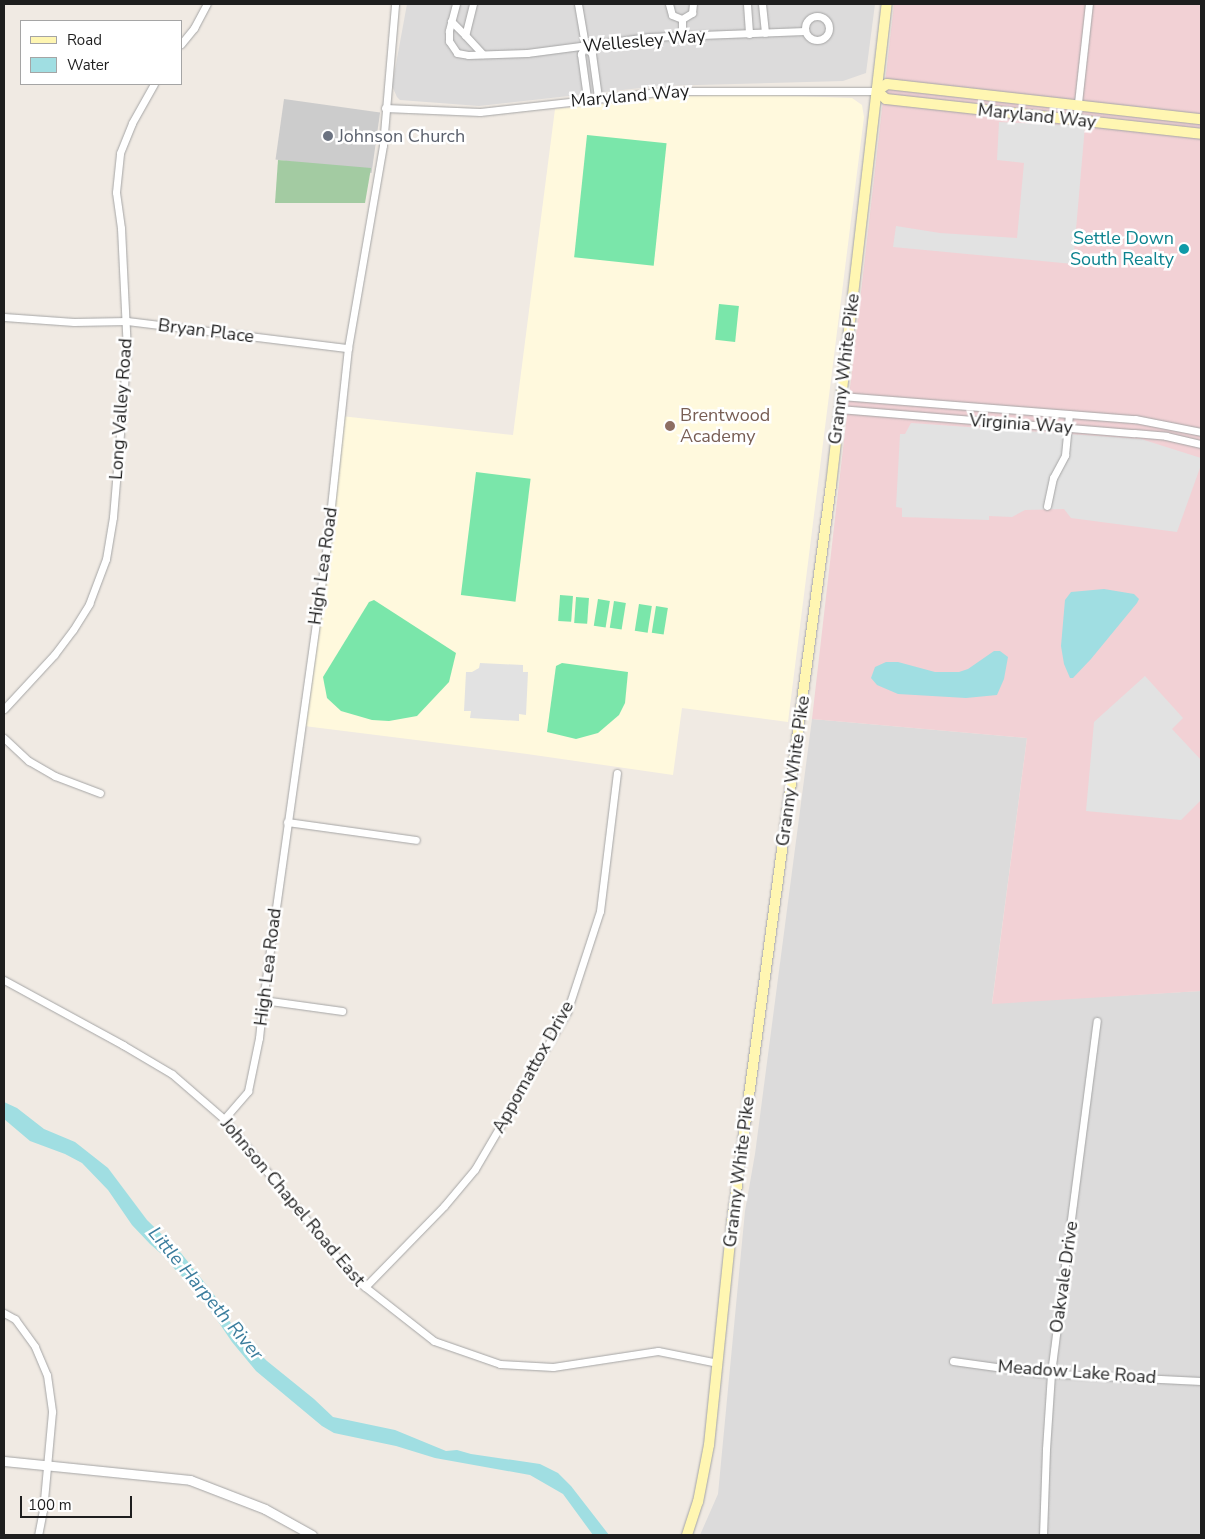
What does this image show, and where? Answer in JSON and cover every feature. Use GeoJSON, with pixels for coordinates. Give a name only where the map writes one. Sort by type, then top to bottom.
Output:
{"type":"FeatureCollection","features":[{"type":"Feature","properties":{"kind":"main road","name":"Granny White Pike"},"geometry":{"type":"LineString","coordinates":[[687,1535],[704,1474],[718,1363],[732,1222],[795,760],[841,396],[886,4]]}},
{"type":"Feature","properties":{"kind":"main road","name":"Maryland Way"},"geometry":{"type":"LineString","coordinates":[[1201,119],[887,84],[876,91],[886,99],[1201,134]]}},
{"type":"Feature","properties":{"kind":"street"},"geometry":{"type":"LineString","coordinates":[[182,43],[194,28],[206,4]]}},
{"type":"Feature","properties":{"kind":"street","name":"High Lea Road"},"geometry":{"type":"LineString","coordinates":[[224,1119],[248,1091],[259,1038],[287,822],[327,544],[348,348],[383,146],[395,4]]}},
{"type":"Feature","properties":{"kind":"street","name":"Wellesley Way"},"geometry":{"type":"LineString","coordinates":[[456,4],[448,36],[454,50],[462,54],[518,54],[649,37],[806,31]]}},
{"type":"Feature","properties":{"kind":"street"},"geometry":{"type":"LineString","coordinates":[[464,35],[473,4]]}},
{"type":"Feature","properties":{"kind":"street"},"geometry":{"type":"LineString","coordinates":[[578,4],[584,45],[581,54],[587,98]]}},
{"type":"Feature","properties":{"kind":"street"},"geometry":{"type":"LineString","coordinates":[[669,4],[672,15],[682,19]]}},
{"type":"Feature","properties":{"kind":"street"},"geometry":{"type":"LineString","coordinates":[[682,19],[692,13],[693,4]]}},
{"type":"Feature","properties":{"kind":"street"},"geometry":{"type":"LineString","coordinates":[[746,4],[749,34]]}},
{"type":"Feature","properties":{"kind":"street"},"geometry":{"type":"LineString","coordinates":[[762,4],[765,33]]}},
{"type":"Feature","properties":{"kind":"street"},"geometry":{"type":"LineString","coordinates":[[1076,120],[1089,4]]}},
{"type":"Feature","properties":{"kind":"street"},"geometry":{"type":"LineString","coordinates":[[682,19],[682,36]]}},
{"type":"Feature","properties":{"kind":"street"},"geometry":{"type":"LineString","coordinates":[[451,21],[483,55]]}},
{"type":"Feature","properties":{"kind":"street"},"geometry":{"type":"LineString","coordinates":[[584,45],[592,54],[598,97]]}},
{"type":"Feature","properties":{"kind":"street","name":"Long Valley Road"},"geometry":{"type":"LineString","coordinates":[[4,709],[54,656],[73,630],[89,604],[106,559],[113,517],[123,403],[127,321],[121,228],[116,192],[120,153],[135,117],[153,85]]}},
{"type":"Feature","properties":{"kind":"street","name":"Maryland Way"},"geometry":{"type":"LineString","coordinates":[[385,108],[480,112],[587,98],[666,91],[876,91]]}},
{"type":"Feature","properties":{"kind":"street","name":"Bryan Place"},"geometry":{"type":"LineString","coordinates":[[4,317],[74,322],[127,321],[348,348]]}},
{"type":"Feature","properties":{"kind":"street","name":"Virginia Way"},"geometry":{"type":"LineString","coordinates":[[841,396],[1135,419],[1201,432]]}},
{"type":"Feature","properties":{"kind":"street","name":"Virginia Way"},"geometry":{"type":"LineString","coordinates":[[839,410],[1166,436],[1201,444]]}},
{"type":"Feature","properties":{"kind":"street"},"geometry":{"type":"LineString","coordinates":[[1047,506],[1053,478],[1066,456],[1069,414]]}},
{"type":"Feature","properties":{"kind":"street"},"geometry":{"type":"LineString","coordinates":[[4,738],[28,760],[55,776],[100,793]]}},
{"type":"Feature","properties":{"kind":"street","name":"Appomattox Drive"},"geometry":{"type":"LineString","coordinates":[[365,1287],[444,1206],[474,1170],[567,1012],[600,911],[617,773]]}},
{"type":"Feature","properties":{"kind":"street"},"geometry":{"type":"LineString","coordinates":[[287,822],[416,840]]}},
{"type":"Feature","properties":{"kind":"street","name":"Johnson Chapel Road East"},"geometry":{"type":"LineString","coordinates":[[4,980],[172,1074],[224,1119],[354,1279],[434,1341],[500,1364],[553,1367],[658,1351],[718,1363]]}},
{"type":"Feature","properties":{"kind":"street"},"geometry":{"type":"LineString","coordinates":[[263,1000],[342,1012]]}},
{"type":"Feature","properties":{"kind":"street","name":"Oakvale Drive"},"geometry":{"type":"LineString","coordinates":[[1043,1535],[1051,1374],[1097,1020]]}},
{"type":"Feature","properties":{"kind":"street"},"geometry":{"type":"LineString","coordinates":[[4,1313],[15,1319],[35,1346],[47,1375],[52,1412],[43,1510],[38,1535]]}},
{"type":"Feature","properties":{"kind":"street","name":"Meadow Lake Road"},"geometry":{"type":"LineString","coordinates":[[953,1361],[1051,1374],[1201,1381]]}},
{"type":"Feature","properties":{"kind":"street"},"geometry":{"type":"LineString","coordinates":[[4,1461],[190,1480],[265,1509],[312,1535]]}},
{"type":"Feature","properties":{"kind":"shaded area"},"geometry":{"type":"Polygon","coordinates":[[[407,4],[875,4],[866,73],[843,81],[658,86],[479,106],[400,100],[397,97],[392,86],[407,4]]]}},
{"type":"Feature","properties":{"kind":"shaded area"},"geometry":{"type":"Polygon","coordinates":[[[894,4],[1201,4],[1201,991],[992,1004],[1027,738],[812,719],[894,4]]]}},
{"type":"Feature","properties":{"kind":"shaded area","name":"Brentwood Academy"},"geometry":{"type":"Polygon","coordinates":[[[741,94],[852,98],[862,105],[864,117],[788,722],[682,708],[673,775],[527,754],[304,726],[341,416],[513,435],[555,109],[664,97],[741,94]]]}},
{"type":"Feature","properties":{"kind":"shaded area","name":"Johnson Church"},"geometry":{"type":"Polygon","coordinates":[[[284,99],[380,112],[372,173],[276,159],[284,99]]]}},
{"type":"Feature","properties":{"kind":"shaded area"},"geometry":{"type":"Polygon","coordinates":[[[999,122],[1085,126],[1073,264],[893,247],[896,226],[940,233],[1017,238],[1024,163],[997,160],[999,122]]]}},
{"type":"Feature","properties":{"kind":"shaded area"},"geometry":{"type":"Polygon","coordinates":[[[911,423],[1141,439],[1201,458],[1201,465],[1177,532],[1071,518],[1064,509],[1025,510],[1012,517],[989,516],[989,520],[902,517],[902,508],[896,507],[900,434],[905,434],[911,423]]]}},
{"type":"Feature","properties":{"kind":"shaded area"},"geometry":{"type":"Polygon","coordinates":[[[480,663],[523,665],[523,672],[528,672],[526,715],[519,714],[519,721],[470,718],[471,711],[464,711],[466,672],[472,672],[479,668],[480,663]]]}},
{"type":"Feature","properties":{"kind":"shaded area"},"geometry":{"type":"Polygon","coordinates":[[[1145,676],[1183,718],[1172,729],[1201,760],[1201,800],[1181,820],[1086,811],[1094,722],[1145,676]]]}},
{"type":"Feature","properties":{"kind":"shaded area"},"geometry":{"type":"Polygon","coordinates":[[[812,719],[1027,738],[992,1003],[1201,991],[1201,1535],[700,1535],[718,1494],[745,1211],[755,1154],[812,719]]]}},
{"type":"Feature","properties":{"kind":"green space"},"geometry":{"type":"Polygon","coordinates":[[[587,135],[667,143],[654,266],[574,257],[587,135]]]}},
{"type":"Feature","properties":{"kind":"green space"},"geometry":{"type":"Polygon","coordinates":[[[278,160],[371,168],[365,203],[275,203],[278,160]]]}},
{"type":"Feature","properties":{"kind":"green space"},"geometry":{"type":"Polygon","coordinates":[[[719,304],[739,306],[735,342],[715,340],[719,304]]]}},
{"type":"Feature","properties":{"kind":"green space"},"geometry":{"type":"Polygon","coordinates":[[[476,472],[531,479],[515,602],[461,595],[476,472]]]}},
{"type":"Feature","properties":{"kind":"green space"},"geometry":{"type":"Polygon","coordinates":[[[560,595],[573,596],[571,622],[558,621],[560,595]]]}},
{"type":"Feature","properties":{"kind":"green space"},"geometry":{"type":"Polygon","coordinates":[[[576,597],[589,598],[587,624],[574,623],[576,597]]]}},
{"type":"Feature","properties":{"kind":"green space"},"geometry":{"type":"Polygon","coordinates":[[[598,599],[610,601],[606,628],[594,626],[598,599]]]}},
{"type":"Feature","properties":{"kind":"green space"},"geometry":{"type":"Polygon","coordinates":[[[374,600],[456,653],[449,682],[417,716],[389,721],[372,720],[341,711],[327,698],[323,677],[369,602],[374,600]]]}},
{"type":"Feature","properties":{"kind":"green space"},"geometry":{"type":"Polygon","coordinates":[[[614,601],[626,603],[622,630],[610,628],[614,601]]]}},
{"type":"Feature","properties":{"kind":"green space"},"geometry":{"type":"Polygon","coordinates":[[[639,604],[652,606],[648,633],[635,631],[639,604]]]}},
{"type":"Feature","properties":{"kind":"green space"},"geometry":{"type":"Polygon","coordinates":[[[656,606],[668,608],[664,635],[652,633],[656,606]]]}},
{"type":"Feature","properties":{"kind":"green space"},"geometry":{"type":"Polygon","coordinates":[[[562,663],[628,672],[625,703],[619,715],[598,733],[576,739],[547,732],[556,666],[562,663]]]}},
{"type":"Feature","properties":{"kind":"water"},"geometry":{"type":"Polygon","coordinates":[[[1104,589],[1134,594],[1139,599],[1091,659],[1073,678],[1070,678],[1064,664],[1061,646],[1065,600],[1071,592],[1104,589]]]}},
{"type":"Feature","properties":{"kind":"water"},"geometry":{"type":"Polygon","coordinates":[[[994,651],[1000,651],[1008,657],[1004,679],[997,695],[966,698],[898,694],[877,685],[871,678],[875,667],[886,662],[898,662],[935,672],[959,672],[968,669],[994,651]]]}},
{"type":"Feature","properties":{"kind":"water","name":"Little Harpeth River"},"geometry":{"type":"Polygon","coordinates":[[[4,1102],[17,1108],[44,1129],[75,1142],[108,1168],[147,1220],[181,1253],[215,1296],[225,1316],[243,1337],[267,1361],[333,1417],[395,1430],[446,1451],[457,1450],[471,1454],[540,1464],[558,1473],[571,1486],[609,1535],[593,1535],[563,1494],[530,1475],[435,1458],[396,1446],[334,1433],[322,1426],[256,1371],[232,1342],[194,1286],[178,1273],[165,1257],[132,1225],[108,1190],[82,1163],[65,1154],[30,1141],[4,1119],[4,1102]]]}},
{"type":"Feature","properties":{"kind":"place","name":"Johnson Church"},"geometry":{"type":"Point","coordinates":[328,136]}},
{"type":"Feature","properties":{"kind":"place","name":"Settle Down South Realty"},"geometry":{"type":"Point","coordinates":[1184,249]}},
{"type":"Feature","properties":{"kind":"place","name":"Brentwood Academy"},"geometry":{"type":"Point","coordinates":[670,426]}}]}
